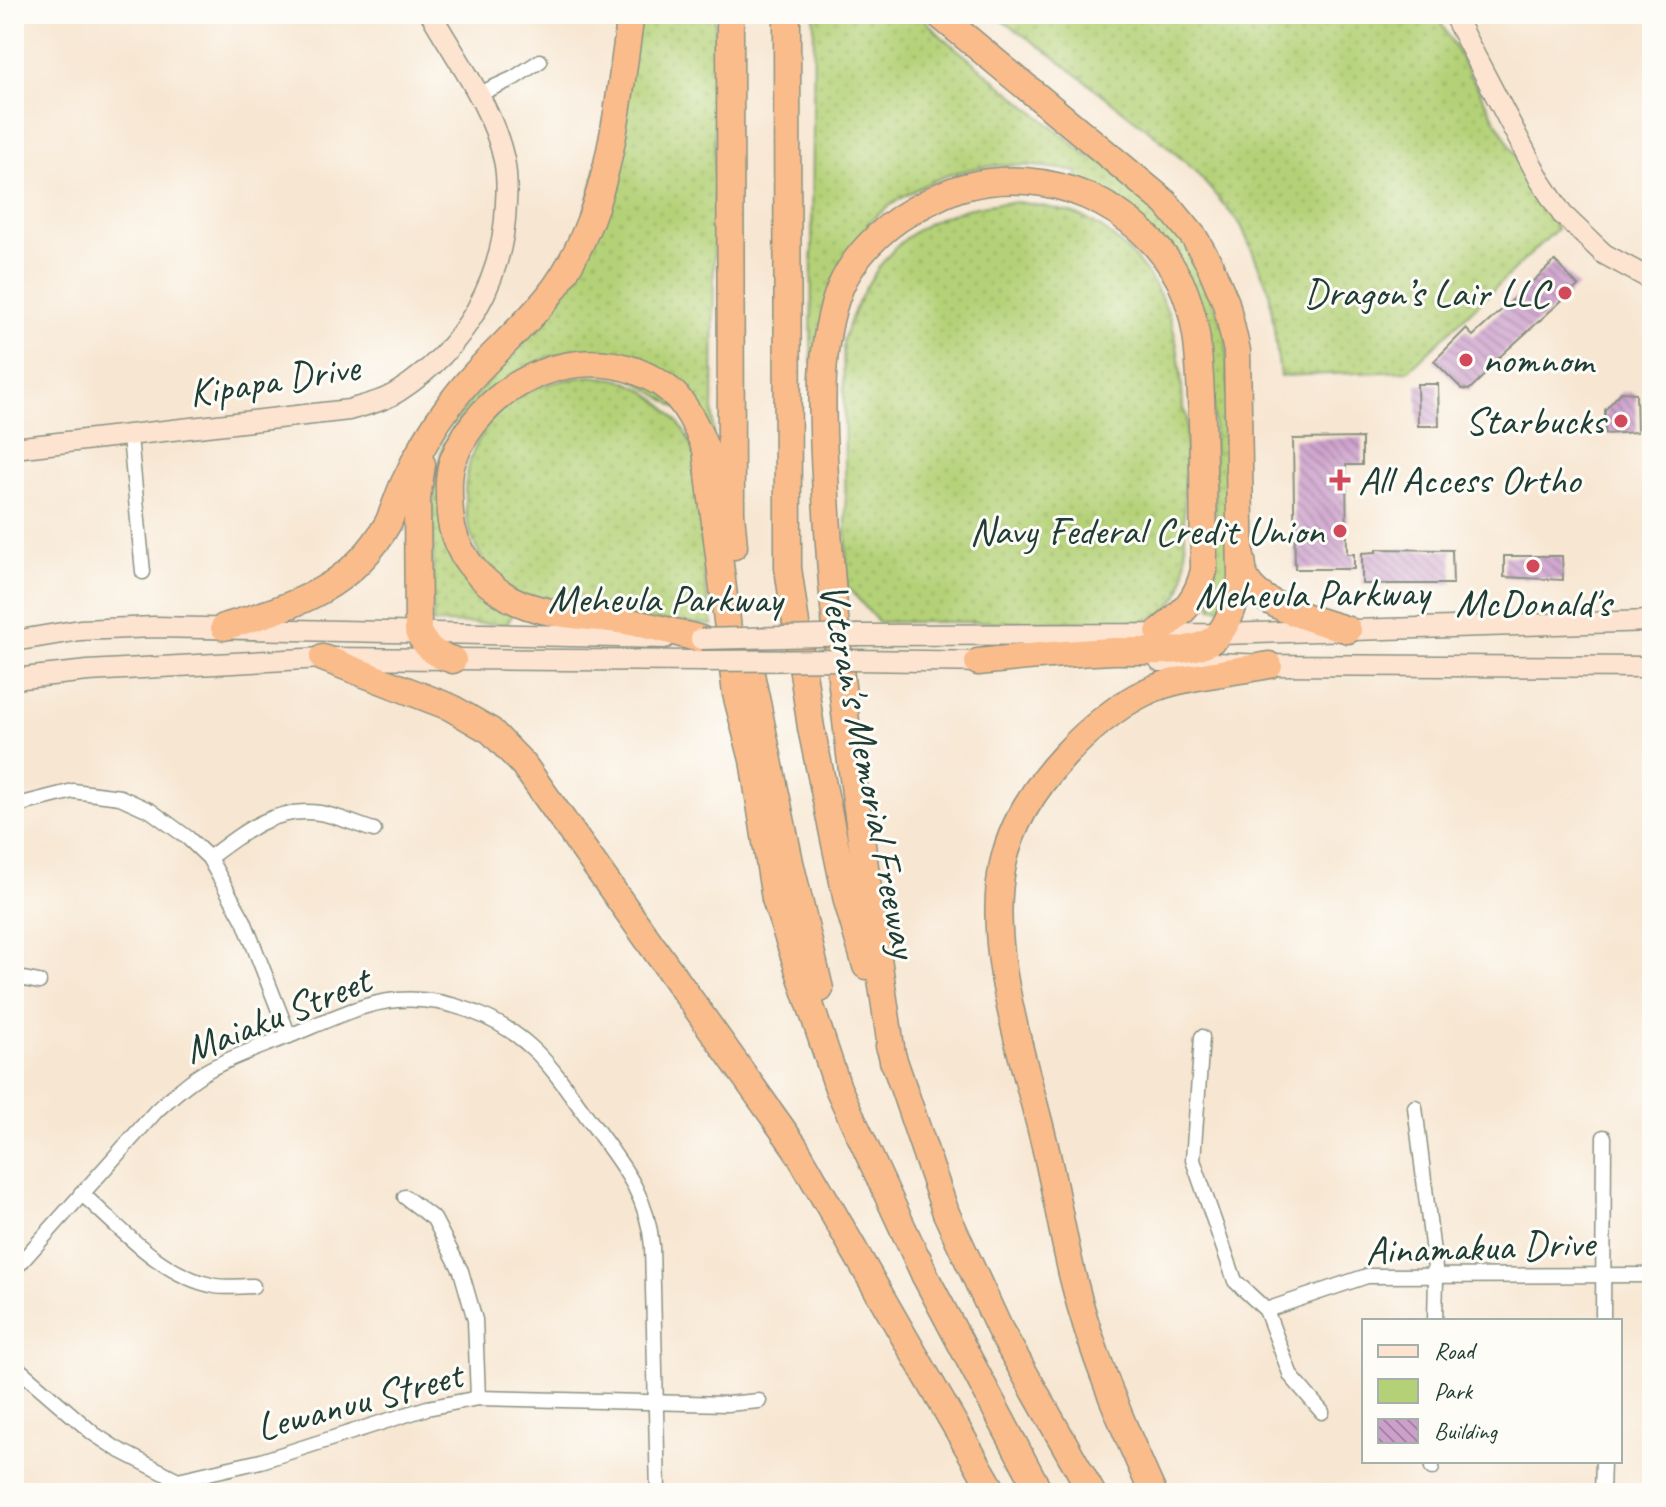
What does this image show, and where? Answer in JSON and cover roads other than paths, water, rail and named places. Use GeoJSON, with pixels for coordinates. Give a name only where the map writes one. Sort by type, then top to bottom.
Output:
{"type":"FeatureCollection","features":[{"type":"Feature","properties":{"kind":"highway"},"geometry":{"type":"LineString","coordinates":[[224,627],[296,605],[332,586],[357,564],[389,521],[404,482],[433,431],[468,380],[508,342],[549,295],[581,243],[602,190],[631,14]]}},
{"type":"Feature","properties":{"kind":"highway"},"geometry":{"type":"LineString","coordinates":[[730,14],[731,513],[739,618],[817,981],[845,1070],[925,1276]]}},
{"type":"Feature","properties":{"kind":"highway","name":"Veteran's Memorial Freeway"},"geometry":{"type":"LineString","coordinates":[[787,14],[788,568],[811,728],[847,901],[893,1061],[946,1213],[1000,1330],[1092,1493]]}},
{"type":"Feature","properties":{"kind":"highway"},"geometry":{"type":"LineString","coordinates":[[938,14],[1166,203],[1194,237],[1209,263],[1226,303],[1237,351],[1241,579],[1236,599],[1220,634],[1207,643],[1182,648],[1047,654],[978,662]]}},
{"type":"Feature","properties":{"kind":"highway"},"geometry":{"type":"LineString","coordinates":[[893,1061],[860,837],[832,588],[823,438],[825,352],[836,300],[864,250],[894,222],[936,198],[963,187],[1005,181],[1047,183],[1079,192],[1114,208],[1165,256],[1181,283],[1197,335],[1204,570],[1199,591],[1181,614],[1159,632]]}},
{"type":"Feature","properties":{"kind":"highway"},"geometry":{"type":"LineString","coordinates":[[701,650],[620,620],[540,611],[510,598],[480,577],[461,552],[451,525],[449,491],[453,461],[483,412],[501,394],[555,368],[592,361],[620,365],[651,377],[677,397],[697,428],[706,450],[736,694],[753,760],[775,899],[838,1088],[925,1276],[1040,1493]]}},
{"type":"Feature","properties":{"kind":"highway"},"geometry":{"type":"LineString","coordinates":[[433,431],[422,461],[417,498],[418,632],[436,655],[453,660]]}},
{"type":"Feature","properties":{"kind":"highway"},"geometry":{"type":"LineString","coordinates":[[1242,557],[1246,580],[1265,598],[1284,609],[1348,630]]}},
{"type":"Feature","properties":{"kind":"highway"},"geometry":{"type":"LineString","coordinates":[[323,658],[450,707],[491,731],[523,764],[795,1147],[994,1493]]}},
{"type":"Feature","properties":{"kind":"highway"},"geometry":{"type":"LineString","coordinates":[[1153,1493],[1125,1432],[1073,1280],[1045,1146],[1002,968],[999,916],[1003,864],[1018,822],[1041,781],[1080,739],[1114,713],[1145,692],[1176,682],[1269,665]]}},
{"type":"Feature","properties":{"kind":"main road","name":"Kipapa Drive"},"geometry":{"type":"LineString","coordinates":[[14,448],[349,410],[398,392],[431,367],[459,338],[495,273],[506,231],[505,163],[497,135],[431,14]]}},
{"type":"Feature","properties":{"kind":"main road"},"geometry":{"type":"LineString","coordinates":[[1453,14],[1540,180],[1562,214],[1604,254],[1652,280]]}},
{"type":"Feature","properties":{"kind":"main road","name":"Meheula Parkway"},"geometry":{"type":"LineString","coordinates":[[14,679],[88,671],[323,658],[453,660],[701,650],[858,635],[1220,634],[1652,621]]}},
{"type":"Feature","properties":{"kind":"main road","name":"Meheula Parkway"},"geometry":{"type":"LineString","coordinates":[[14,641],[80,630],[224,627],[418,632],[854,660],[1652,667]]}},
{"type":"Feature","properties":{"kind":"street"},"geometry":{"type":"LineString","coordinates":[[477,95],[514,78],[540,61]]}},
{"type":"Feature","properties":{"kind":"street"},"geometry":{"type":"LineString","coordinates":[[130,437],[143,572]]}},
{"type":"Feature","properties":{"kind":"street"},"geometry":{"type":"LineString","coordinates":[[14,806],[73,791],[120,797],[151,811],[188,838],[209,858],[244,921],[289,1036]]}},
{"type":"Feature","properties":{"kind":"street"},"geometry":{"type":"LineString","coordinates":[[209,858],[253,825],[282,814],[321,813],[374,830]]}},
{"type":"Feature","properties":{"kind":"street"},"geometry":{"type":"LineString","coordinates":[[14,977],[39,982]]}},
{"type":"Feature","properties":{"kind":"street","name":"Maiaku Street"},"geometry":{"type":"LineString","coordinates":[[14,1270],[157,1110],[209,1070],[346,1013],[397,1000],[456,1006],[512,1031],[534,1049],[575,1100],[639,1190],[650,1219],[658,1493]]}},
{"type":"Feature","properties":{"kind":"street"},"geometry":{"type":"LineString","coordinates":[[1202,1037],[1193,1160],[1235,1281],[1266,1310],[1291,1376],[1322,1412]]}},
{"type":"Feature","properties":{"kind":"street"},"geometry":{"type":"LineString","coordinates":[[1415,1107],[1436,1277],[1435,1319]]}},
{"type":"Feature","properties":{"kind":"street"},"geometry":{"type":"LineString","coordinates":[[1603,1319],[1604,1137]]}},
{"type":"Feature","properties":{"kind":"street"},"geometry":{"type":"LineString","coordinates":[[81,1193],[159,1262],[186,1277],[216,1286],[253,1286]]}},
{"type":"Feature","properties":{"kind":"street"},"geometry":{"type":"LineString","coordinates":[[405,1197],[434,1219],[461,1271],[475,1320],[478,1398]]}},
{"type":"Feature","properties":{"kind":"street","name":"Ainamakua Drive"},"geometry":{"type":"LineString","coordinates":[[1266,1310],[1367,1276],[1652,1275]]}},
{"type":"Feature","properties":{"kind":"street","name":"Lewanuu Street"},"geometry":{"type":"LineString","coordinates":[[14,1365],[94,1434],[178,1480],[261,1461],[427,1408],[478,1398],[727,1404],[759,1401]]}},
{"type":"Feature","properties":{"kind":"street"},"geometry":{"type":"LineString","coordinates":[[1602,1493],[1603,1463]]}},
{"type":"Feature","properties":{"kind":"place","name":"Dragon’s Lair LLC"},"geometry":{"type":"Point","coordinates":[1565,293]}},
{"type":"Feature","properties":{"kind":"place","name":"nomnom"},"geometry":{"type":"Point","coordinates":[1466,360]}},
{"type":"Feature","properties":{"kind":"place","name":"Starbucks"},"geometry":{"type":"Point","coordinates":[1621,421]}},
{"type":"Feature","properties":{"kind":"place","name":"All Access Ortho"},"geometry":{"type":"Point","coordinates":[1340,480]}},
{"type":"Feature","properties":{"kind":"place","name":"Navy Federal Credit Union"},"geometry":{"type":"Point","coordinates":[1340,531]}},
{"type":"Feature","properties":{"kind":"place","name":"McDonald's"},"geometry":{"type":"Point","coordinates":[1533,566]}}]}
